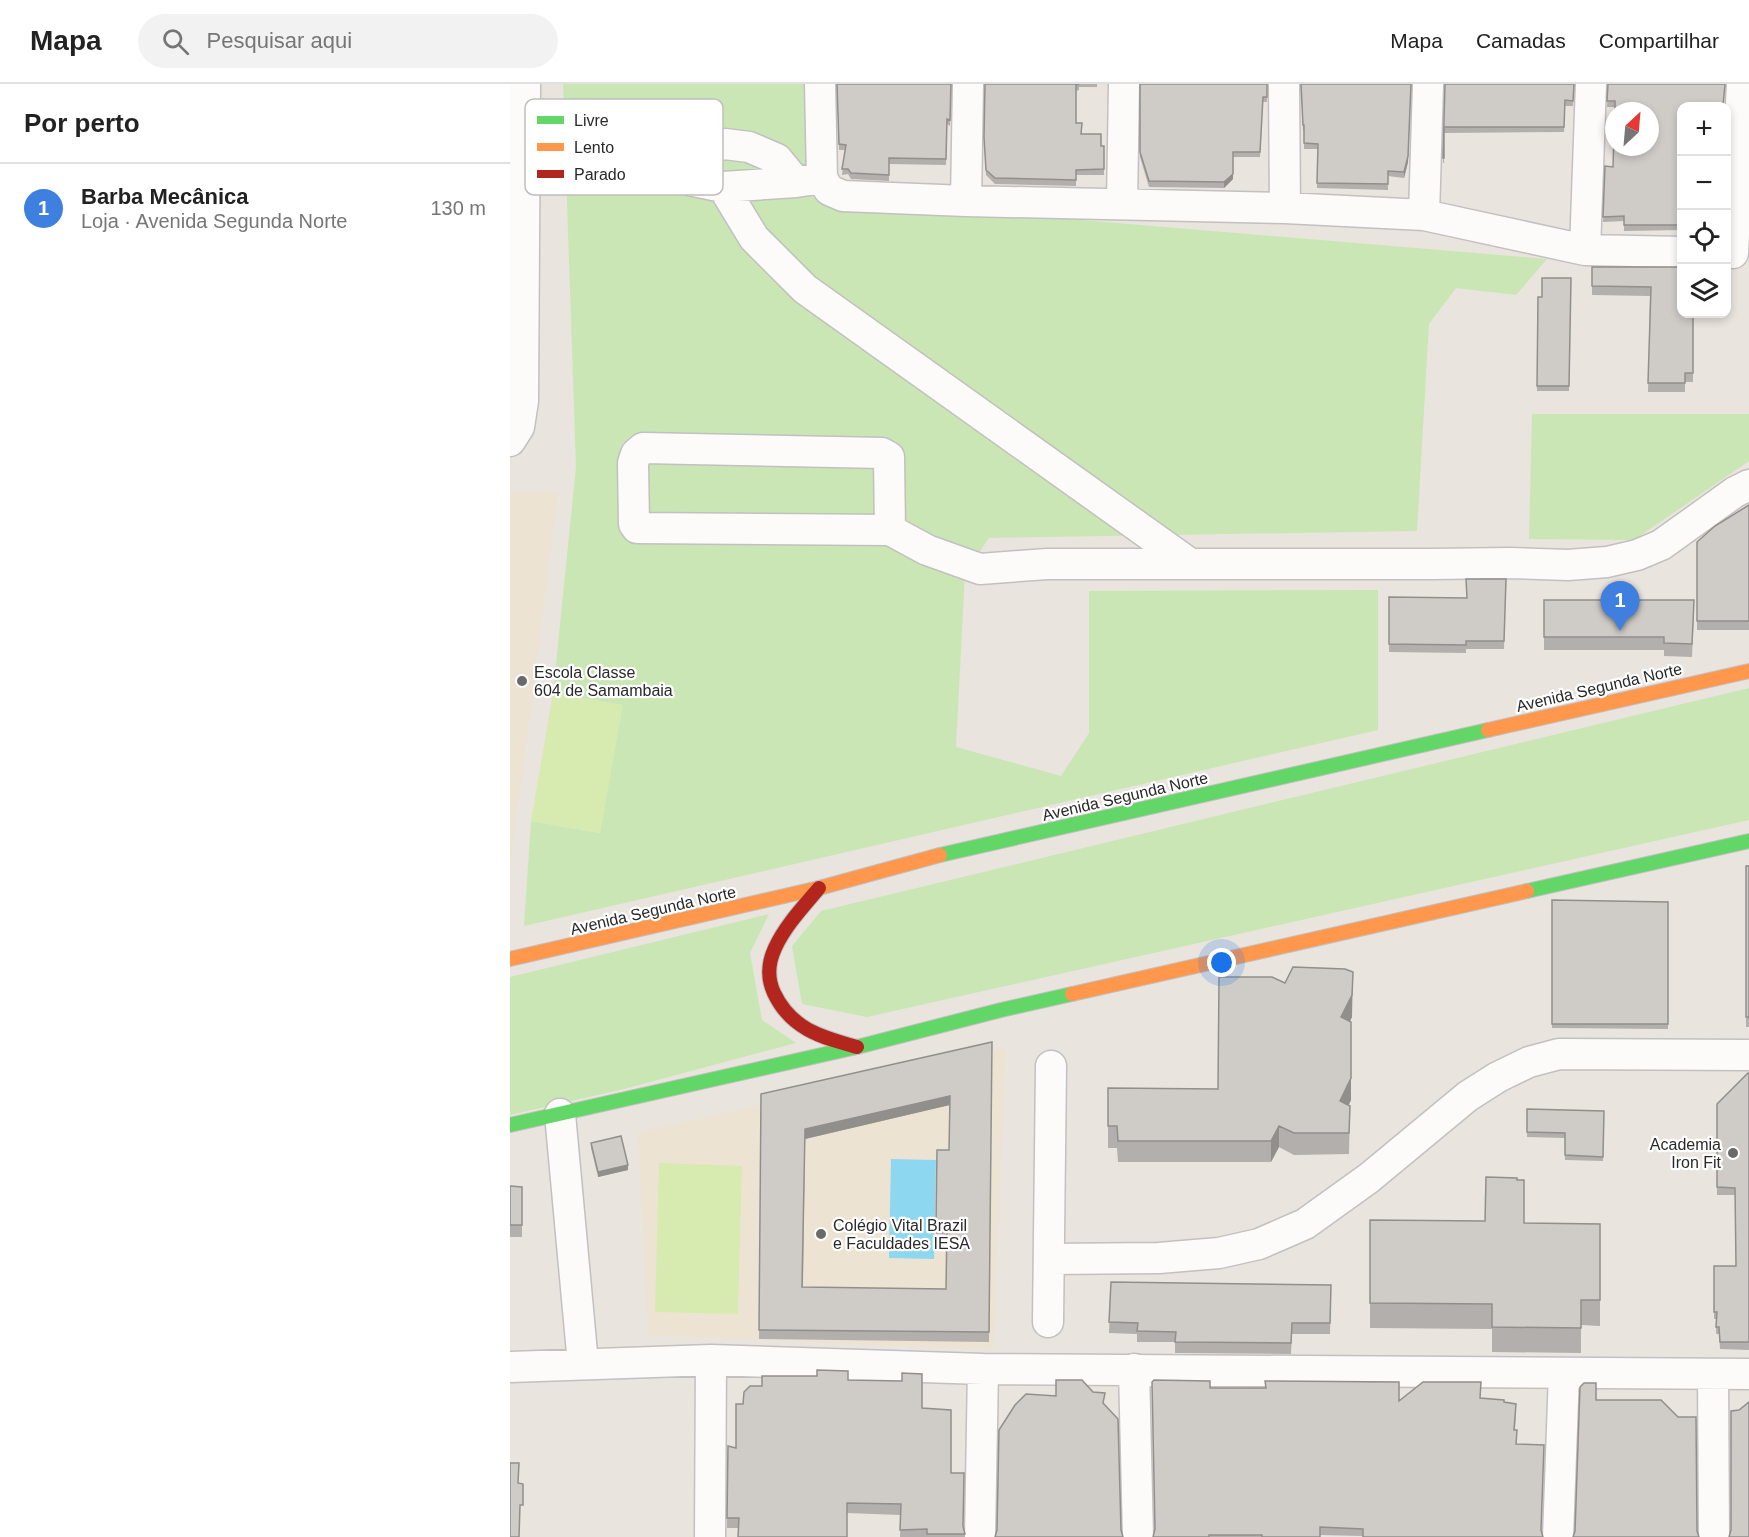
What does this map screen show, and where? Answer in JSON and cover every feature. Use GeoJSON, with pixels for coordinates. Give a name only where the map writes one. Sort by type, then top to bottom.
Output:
{"type":"FeatureCollection","features":[{"type":"Feature","properties":{"kind":"main road","name":"Avenida Segunda Norte"},"geometry":{"type":"LineString","coordinates":[[510,959],[819,888],[960,850],[1749,670]]}},
{"type":"Feature","properties":{"kind":"main road"},"geometry":{"type":"LineString","coordinates":[[510,1125],[857,1047],[1001,1010],[1749,841]]}},
{"type":"Feature","properties":{"kind":"main road"},"geometry":{"type":"LineString","coordinates":[[819,888],[801,909],[772,955],[768,980],[777,1003],[794,1022],[821,1037],[857,1047]]}},
{"type":"Feature","properties":{"kind":"street"},"geometry":{"type":"LineString","coordinates":[[510,441],[519,427],[523,401],[517,165],[525,84]]}},
{"type":"Feature","properties":{"kind":"street"},"geometry":{"type":"LineString","coordinates":[[809,180],[820,84]]}},
{"type":"Feature","properties":{"kind":"street"},"geometry":{"type":"LineString","coordinates":[[966,201],[968,84]]}},
{"type":"Feature","properties":{"kind":"street"},"geometry":{"type":"LineString","coordinates":[[1122,204],[1124,84]]}},
{"type":"Feature","properties":{"kind":"street"},"geometry":{"type":"LineString","coordinates":[[1284,84],[1285,208]]}},
{"type":"Feature","properties":{"kind":"street"},"geometry":{"type":"LineString","coordinates":[[1424,215],[1428,84]]}},
{"type":"Feature","properties":{"kind":"street"},"geometry":{"type":"LineString","coordinates":[[1585,250],[1591,84]]}},
{"type":"Feature","properties":{"kind":"street"},"geometry":{"type":"LineString","coordinates":[[1736,253],[1742,84]]}},
{"type":"Feature","properties":{"kind":"street"},"geometry":{"type":"LineString","coordinates":[[723,144],[749,147],[777,159],[809,180],[843,196],[1285,208],[1424,215],[1585,250],[1677,252]]}},
{"type":"Feature","properties":{"kind":"street"},"geometry":{"type":"LineString","coordinates":[[809,180],[723,187],[754,238],[805,289],[1189,563]]}},
{"type":"Feature","properties":{"kind":"street"},"geometry":{"type":"LineString","coordinates":[[891,530],[889,457],[882,453],[643,448],[636,454],[633,463],[634,524],[637,528],[891,530],[927,550],[980,569],[1047,564],[1510,563],[1568,565],[1607,562],[1637,555],[1661,544],[1735,492],[1749,486]]}},
{"type":"Feature","properties":{"kind":"street"},"geometry":{"type":"LineString","coordinates":[[1048,1260],[1159,1258],[1219,1253],[1259,1244],[1305,1224],[1369,1178],[1467,1096],[1529,1062],[1558,1054],[1749,1055]]}},
{"type":"Feature","properties":{"kind":"street"},"geometry":{"type":"LineString","coordinates":[[1048,1322],[1051,1066]]}},
{"type":"Feature","properties":{"kind":"street"},"geometry":{"type":"LineString","coordinates":[[560,1114],[582,1364]]}},
{"type":"Feature","properties":{"kind":"street"},"geometry":{"type":"LineString","coordinates":[[710,1537],[711,1360]]}},
{"type":"Feature","properties":{"kind":"street"},"geometry":{"type":"LineString","coordinates":[[510,1367],[711,1360],[983,1369],[1749,1374]]}},
{"type":"Feature","properties":{"kind":"street"},"geometry":{"type":"LineString","coordinates":[[980,1537],[983,1369]]}},
{"type":"Feature","properties":{"kind":"street"},"geometry":{"type":"LineString","coordinates":[[1134,1369],[1138,1537]]}},
{"type":"Feature","properties":{"kind":"street"},"geometry":{"type":"LineString","coordinates":[[1558,1537],[1564,1373]]}},
{"type":"Feature","properties":{"kind":"street"},"geometry":{"type":"LineString","coordinates":[[1713,1374],[1714,1537]]}},
{"type":"Feature","properties":{"kind":"shaded area","name":"Escola Classe 604 de Samambaia"},"geometry":{"type":"Polygon","coordinates":[[[510,492],[558,493],[510,869],[510,492]]]}},
{"type":"Feature","properties":{"kind":"shaded area","name":"Colégio Vital Brazil e Faculdades IESA"},"geometry":{"type":"Polygon","coordinates":[[[1006,1048],[993,1350],[648,1335],[638,1133],[1006,1048]]]}},
{"type":"Feature","properties":{"kind":"green space"},"geometry":{"type":"Polygon","coordinates":[[[563,84],[819,84],[819,198],[1547,259],[1516,295],[1456,288],[1429,324],[1417,531],[989,538],[965,573],[956,747],[1061,776],[1089,733],[1089,591],[1378,590],[1378,730],[524,926],[531,821],[600,833],[622,705],[553,693],[576,467],[567,195],[723,195],[723,99],[564,99],[563,84]]]}},
{"type":"Feature","properties":{"kind":"green space"},"geometry":{"type":"Polygon","coordinates":[[[1532,414],[1749,414],[1749,461],[1634,540],[1529,539],[1532,414]]]}},
{"type":"Feature","properties":{"kind":"green space"},"geometry":{"type":"Polygon","coordinates":[[[1749,688],[1749,820],[867,1017],[802,1004],[792,946],[821,911],[1749,688]]]}},
{"type":"Feature","properties":{"kind":"green space"},"geometry":{"type":"Polygon","coordinates":[[[553,693],[623,705],[600,833],[531,821],[553,693]]]}},
{"type":"Feature","properties":{"kind":"green space"},"geometry":{"type":"Polygon","coordinates":[[[769,914],[750,953],[762,1020],[796,1043],[624,1089],[510,1115],[510,977],[769,914]]]}},
{"type":"Feature","properties":{"kind":"green space"},"geometry":{"type":"Polygon","coordinates":[[[659,1163],[742,1166],[738,1314],[655,1312],[659,1163]]]}},
{"type":"Feature","properties":{"kind":"water"},"geometry":{"type":"Polygon","coordinates":[[[891,1159],[936,1160],[934,1259],[889,1258],[891,1159]]]}},
{"type":"Feature","properties":{"kind":"building"},"geometry":{"type":"Polygon","coordinates":[[[837,84],[951,84],[946,159],[889,158],[889,175],[851,173],[848,169],[842,169],[846,145],[839,144],[837,84]]]}},
{"type":"Feature","properties":{"kind":"building"},"geometry":{"type":"Polygon","coordinates":[[[985,84],[1079,84],[1076,85],[1076,123],[1082,123],[1081,134],[1101,134],[1101,146],[1104,146],[1104,169],[1076,170],[1076,180],[995,178],[986,170],[985,84]]]}},
{"type":"Feature","properties":{"kind":"building"},"geometry":{"type":"Polygon","coordinates":[[[1140,84],[1267,84],[1267,97],[1263,97],[1260,152],[1233,152],[1233,174],[1224,182],[1149,181],[1140,152],[1140,84]]]}},
{"type":"Feature","properties":{"kind":"building"},"geometry":{"type":"Polygon","coordinates":[[[1301,84],[1411,84],[1408,156],[1404,172],[1388,171],[1388,184],[1317,183],[1318,144],[1304,143],[1301,84]]]}},
{"type":"Feature","properties":{"kind":"building"},"geometry":{"type":"Polygon","coordinates":[[[1445,84],[1574,84],[1573,101],[1565,100],[1564,127],[1444,127],[1443,158],[1445,84]]]}},
{"type":"Feature","properties":{"kind":"building"},"geometry":{"type":"Polygon","coordinates":[[[1608,84],[1725,84],[1723,102],[1677,102],[1677,225],[1624,225],[1624,216],[1603,217],[1605,166],[1613,167],[1613,156],[1659,156],[1659,102],[1607,101],[1608,84]]]}},
{"type":"Feature","properties":{"kind":"building"},"geometry":{"type":"Polygon","coordinates":[[[1592,267],[1677,267],[1677,318],[1693,318],[1693,373],[1685,373],[1685,383],[1648,383],[1651,287],[1592,286],[1592,267]]]}},
{"type":"Feature","properties":{"kind":"building"},"geometry":{"type":"Polygon","coordinates":[[[1542,278],[1571,278],[1569,386],[1537,386],[1538,297],[1542,297],[1542,278]]]}},
{"type":"Feature","properties":{"kind":"building"},"geometry":{"type":"Polygon","coordinates":[[[1749,505],[1749,621],[1697,621],[1697,542],[1715,526],[1749,505]]]}},
{"type":"Feature","properties":{"kind":"building"},"geometry":{"type":"Polygon","coordinates":[[[1466,579],[1506,579],[1504,641],[1466,641],[1466,645],[1389,644],[1389,597],[1467,598],[1466,579]]]}},
{"type":"Feature","properties":{"kind":"building"},"geometry":{"type":"Polygon","coordinates":[[[1544,600],[1694,600],[1692,644],[1664,643],[1664,637],[1544,637],[1544,600]]]}},
{"type":"Feature","properties":{"kind":"building"},"geometry":{"type":"Polygon","coordinates":[[[1746,866],[1749,866],[1749,1017],[1746,1017],[1746,866]]]}},
{"type":"Feature","properties":{"kind":"building"},"geometry":{"type":"Polygon","coordinates":[[[1552,900],[1668,902],[1668,1024],[1552,1024],[1552,900]]]}},
{"type":"Feature","properties":{"kind":"building"},"geometry":{"type":"Polygon","coordinates":[[[1293,967],[1345,969],[1353,972],[1352,995],[1341,1017],[1351,1022],[1351,1078],[1340,1101],[1350,1106],[1349,1133],[1294,1133],[1279,1126],[1271,1141],[1118,1141],[1117,1126],[1108,1126],[1108,1088],[1218,1089],[1219,977],[1272,977],[1285,983],[1293,967]]]}},
{"type":"Feature","properties":{"kind":"building"},"geometry":{"type":"Polygon","coordinates":[[[992,1042],[989,1332],[759,1330],[761,1094],[992,1042]],[[950,1096],[805,1129],[802,1287],[946,1289],[947,1225],[936,1225],[937,1150],[949,1150],[950,1096]]]}},
{"type":"Feature","properties":{"kind":"building"},"geometry":{"type":"Polygon","coordinates":[[[1748,1073],[1749,1342],[1720,1342],[1719,1327],[1716,1327],[1717,1312],[1714,1312],[1714,1266],[1736,1266],[1735,1188],[1717,1187],[1717,1104],[1748,1073]]]}},
{"type":"Feature","properties":{"kind":"building"},"geometry":{"type":"Polygon","coordinates":[[[1527,1109],[1604,1111],[1603,1157],[1565,1155],[1565,1133],[1527,1132],[1527,1109]]]}},
{"type":"Feature","properties":{"kind":"building"},"geometry":{"type":"Polygon","coordinates":[[[621,1136],[628,1165],[598,1172],[591,1143],[621,1136]]]}},
{"type":"Feature","properties":{"kind":"building"},"geometry":{"type":"Polygon","coordinates":[[[1486,1177],[1524,1180],[1524,1223],[1600,1224],[1600,1300],[1581,1300],[1581,1328],[1492,1327],[1492,1304],[1370,1303],[1370,1220],[1485,1221],[1486,1177]]]}},
{"type":"Feature","properties":{"kind":"building"},"geometry":{"type":"Polygon","coordinates":[[[510,1186],[522,1187],[522,1225],[510,1225],[510,1186]]]}},
{"type":"Feature","properties":{"kind":"building"},"geometry":{"type":"Polygon","coordinates":[[[1111,1282],[1331,1285],[1330,1323],[1292,1323],[1291,1343],[1175,1342],[1176,1332],[1137,1331],[1138,1323],[1109,1322],[1111,1282]]]}},
{"type":"Feature","properties":{"kind":"building"},"geometry":{"type":"Polygon","coordinates":[[[817,1370],[848,1371],[848,1380],[902,1381],[902,1373],[922,1374],[922,1408],[951,1410],[951,1473],[964,1473],[963,1526],[965,1534],[927,1534],[927,1529],[900,1530],[901,1504],[847,1503],[847,1537],[738,1537],[739,1518],[727,1518],[728,1446],[736,1448],[736,1404],[743,1404],[744,1392],[750,1386],[762,1386],[762,1376],[817,1376],[817,1370]]]}},
{"type":"Feature","properties":{"kind":"building"},"geometry":{"type":"Polygon","coordinates":[[[1056,1380],[1082,1380],[1093,1392],[1105,1393],[1103,1403],[1118,1419],[1123,1537],[995,1537],[999,1430],[1015,1405],[1026,1394],[1056,1396],[1056,1380]]]}},
{"type":"Feature","properties":{"kind":"building"},"geometry":{"type":"Polygon","coordinates":[[[1154,1380],[1210,1381],[1210,1388],[1266,1388],[1265,1381],[1399,1382],[1399,1401],[1423,1382],[1481,1382],[1480,1398],[1504,1400],[1504,1402],[1516,1404],[1514,1430],[1517,1430],[1516,1444],[1544,1445],[1541,1530],[1543,1537],[1363,1537],[1363,1529],[1320,1527],[1320,1537],[1209,1535],[1209,1537],[1153,1537],[1155,1529],[1152,1382],[1154,1380]]]}},
{"type":"Feature","properties":{"kind":"building"},"geometry":{"type":"Polygon","coordinates":[[[1584,1383],[1596,1383],[1596,1400],[1661,1400],[1678,1417],[1696,1417],[1697,1531],[1699,1537],[1573,1537],[1580,1387],[1584,1383]]]}},
{"type":"Feature","properties":{"kind":"building"},"geometry":{"type":"Polygon","coordinates":[[[1749,1402],[1749,1537],[1729,1537],[1731,1530],[1731,1411],[1739,1410],[1749,1402]]]}},
{"type":"Feature","properties":{"kind":"building"},"geometry":{"type":"Polygon","coordinates":[[[510,1463],[519,1463],[518,1483],[523,1484],[519,1537],[510,1537],[510,1463]]]}},
{"type":"Feature","properties":{"kind":"traffic: fast"},"geometry":{"type":"LineString","coordinates":[[940,855],[1488,730]]}},
{"type":"Feature","properties":{"kind":"traffic: fast"},"geometry":{"type":"LineString","coordinates":[[1527,891],[1749,841]]}},
{"type":"Feature","properties":{"kind":"traffic: fast"},"geometry":{"type":"LineString","coordinates":[[510,1125],[857,1047],[1072,994]]}},
{"type":"Feature","properties":{"kind":"traffic: slow"},"geometry":{"type":"LineString","coordinates":[[1488,730],[1749,671]]}},
{"type":"Feature","properties":{"kind":"traffic: slow"},"geometry":{"type":"LineString","coordinates":[[510,959],[819,888],[940,855]]}},
{"type":"Feature","properties":{"kind":"traffic: slow"},"geometry":{"type":"LineString","coordinates":[[1072,994],[1527,891]]}},
{"type":"Feature","properties":{"kind":"traffic: jam"},"geometry":{"type":"LineString","coordinates":[[819,888],[779,940],[771,959],[770,982],[781,1005],[798,1023],[819,1035],[857,1047]]}},
{"type":"Feature","properties":{"kind":"place","name":"Barba Mecânica"},"geometry":{"type":"Point","coordinates":[1620,631]}},
{"type":"Feature","properties":{"kind":"place","name":"Escola Classe 604 de Samambaia"},"geometry":{"type":"Point","coordinates":[522,681]}},
{"type":"Feature","properties":{"kind":"place","name":"Academia Iron Fit"},"geometry":{"type":"Point","coordinates":[1733,1153]}},
{"type":"Feature","properties":{"kind":"place","name":"Colégio Vital Brazil e Faculdades IESA"},"geometry":{"type":"Point","coordinates":[821,1234]}}]}
